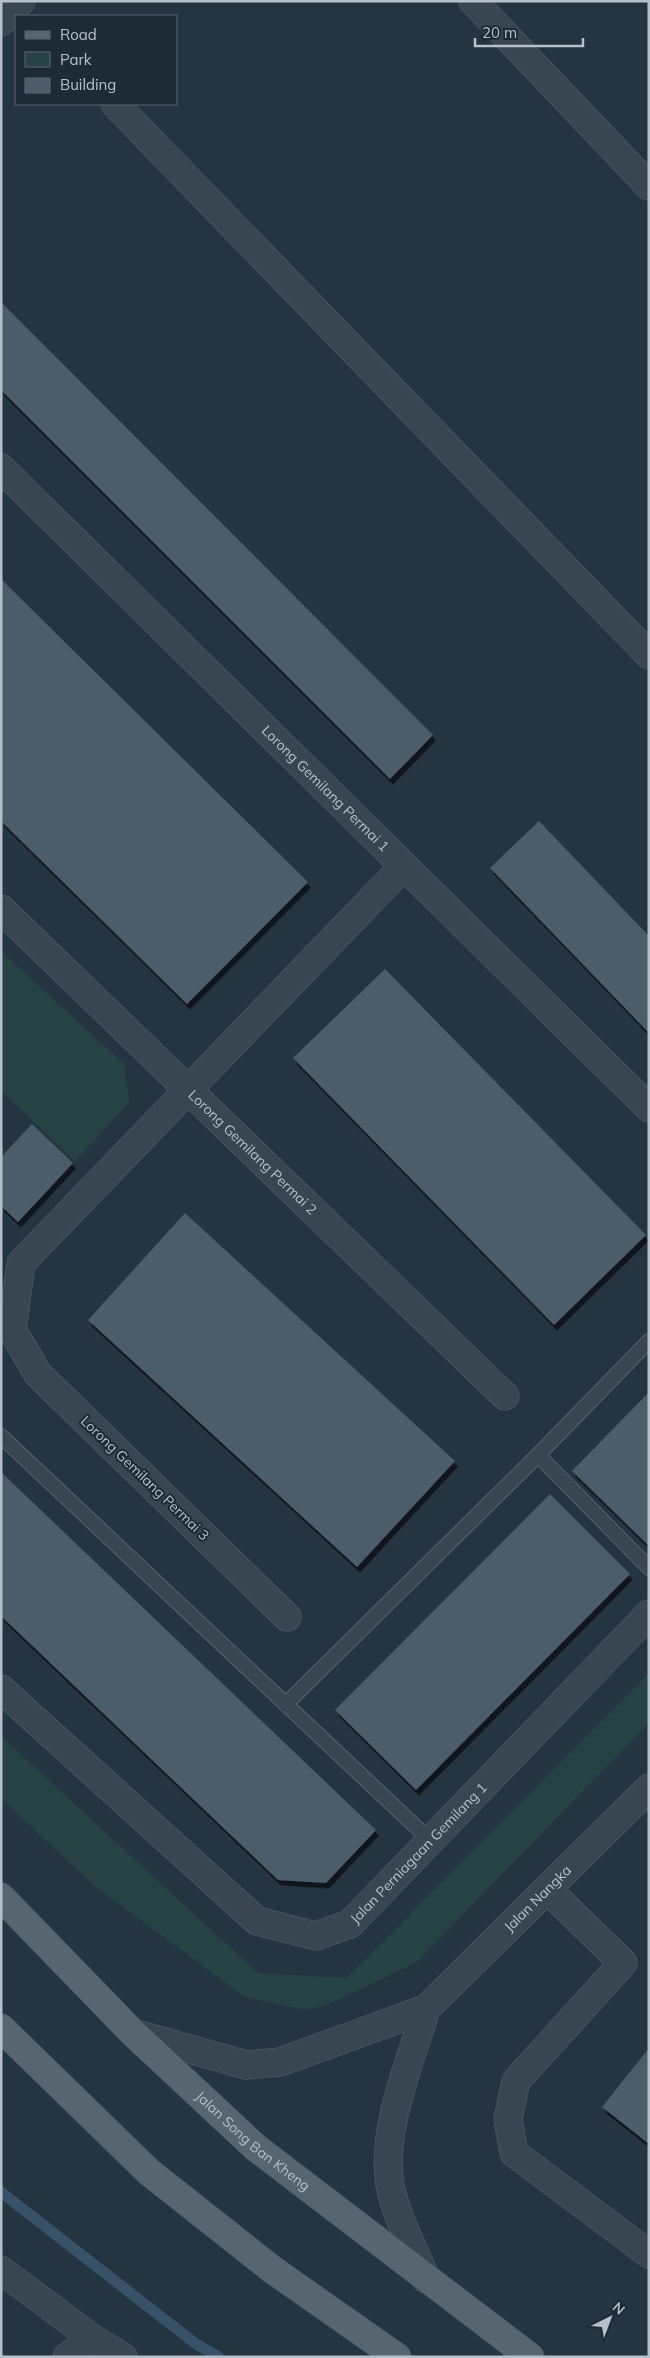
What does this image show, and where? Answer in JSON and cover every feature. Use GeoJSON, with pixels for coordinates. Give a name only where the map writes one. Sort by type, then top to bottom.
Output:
{"type":"FeatureCollection","features":[{"type":"Feature","properties":{"kind":"main road","name":"Jalan Song Ban Kheng"},"geometry":{"type":"LineString","coordinates":[[1,1897],[133,2033],[254,2147],[530,2357]]}},
{"type":"Feature","properties":{"kind":"main road"},"geometry":{"type":"LineString","coordinates":[[1,2028],[149,2172],[273,2270],[398,2357]]}},
{"type":"Feature","properties":{"kind":"street"},"geometry":{"type":"LineString","coordinates":[[473,1],[649,186]]}},
{"type":"Feature","properties":{"kind":"street"},"geometry":{"type":"LineString","coordinates":[[116,105],[649,655]]}},
{"type":"Feature","properties":{"kind":"street","name":"Lorong Gemilang Permai 1"},"geometry":{"type":"LineString","coordinates":[[1,468],[649,1108]]}},
{"type":"Feature","properties":{"kind":"street"},"geometry":{"type":"LineString","coordinates":[[188,1089],[404,866]]}},
{"type":"Feature","properties":{"kind":"street","name":"Lorong Gemilang Permai 2"},"geometry":{"type":"LineString","coordinates":[[1,909],[505,1396]]}},
{"type":"Feature","properties":{"kind":"street","name":"Lorong Gemilang Permai 3"},"geometry":{"type":"LineString","coordinates":[[188,1089],[21,1263],[12,1330],[38,1374],[287,1618]]}},
{"type":"Feature","properties":{"kind":"street","name":"Jalan Perniagaan Gemilang 1"},"geometry":{"type":"LineString","coordinates":[[1,1689],[257,1921],[316,1936],[350,1924],[649,1614]]}},
{"type":"Feature","properties":{"kind":"street","name":"Jalan Nangka"},"geometry":{"type":"LineString","coordinates":[[133,2033],[246,2065],[280,2062],[426,2009],[649,1788]]}},
{"type":"Feature","properties":{"kind":"street"},"geometry":{"type":"LineString","coordinates":[[547,1889],[624,1963],[516,2081],[508,2119],[514,2153],[649,2254]]}},
{"type":"Feature","properties":{"kind":"street","name":"Jalan Nangka"},"geometry":{"type":"LineString","coordinates":[[426,2009],[391,2127],[388,2158],[392,2194],[426,2279]]}},
{"type":"Feature","properties":{"kind":"street"},"geometry":{"type":"LineString","coordinates":[[1,2270],[92,2338],[123,2357]]}},
{"type":"Feature","properties":{"kind":"street"},"geometry":{"type":"LineString","coordinates":[[68,2357],[92,2338]]}},
{"type":"Feature","properties":{"kind":"lane"},"geometry":{"type":"LineString","coordinates":[[287,1703],[538,1455],[649,1341]]}},
{"type":"Feature","properties":{"kind":"lane"},"geometry":{"type":"LineString","coordinates":[[1,1436],[287,1703],[431,1841]]}},
{"type":"Feature","properties":{"kind":"lane"},"geometry":{"type":"LineString","coordinates":[[538,1455],[649,1568]]}},
{"type":"Feature","properties":{"kind":"green space"},"geometry":{"type":"Polygon","coordinates":[[[1,951],[125,1065],[129,1103],[75,1161],[1,1091],[1,951]]]}},
{"type":"Feature","properties":{"kind":"green space"},"geometry":{"type":"Polygon","coordinates":[[[649,1673],[649,1723],[417,1962],[327,2005],[305,2010],[245,1997],[93,1885],[1,1798],[1,1736],[258,1973],[347,1978],[649,1673]]]}},
{"type":"Feature","properties":{"kind":"building"},"geometry":{"type":"Polygon","coordinates":[[[1,302],[433,735],[390,779],[1,390],[1,302]]]}},
{"type":"Feature","properties":{"kind":"building"},"geometry":{"type":"Polygon","coordinates":[[[1,579],[308,882],[187,1004],[1,821],[1,579]]]}},
{"type":"Feature","properties":{"kind":"building"},"geometry":{"type":"Polygon","coordinates":[[[539,821],[649,936],[649,1033],[490,868],[539,821]]]}},
{"type":"Feature","properties":{"kind":"building"},"geometry":{"type":"Polygon","coordinates":[[[385,969],[646,1235],[554,1325],[293,1058],[385,969]]]}},
{"type":"Feature","properties":{"kind":"building"},"geometry":{"type":"Polygon","coordinates":[[[32,1124],[73,1163],[18,1222],[1,1206],[1,1157],[32,1124]]]}},
{"type":"Feature","properties":{"kind":"building"},"geometry":{"type":"Polygon","coordinates":[[[185,1213],[455,1461],[357,1567],[88,1320],[185,1213]]]}},
{"type":"Feature","properties":{"kind":"building"},"geometry":{"type":"Polygon","coordinates":[[[649,1392],[649,1546],[572,1471],[649,1392]]]}},
{"type":"Feature","properties":{"kind":"building"},"geometry":{"type":"Polygon","coordinates":[[[1,1472],[376,1830],[326,1883],[278,1880],[1,1616],[1,1472]]]}},
{"type":"Feature","properties":{"kind":"building"},"geometry":{"type":"Polygon","coordinates":[[[550,1494],[630,1574],[416,1790],[335,1710],[550,1494]]]}},
{"type":"Feature","properties":{"kind":"building"},"geometry":{"type":"Polygon","coordinates":[[[649,2048],[649,2144],[602,2107],[649,2048]]]}},
{"type":"Feature","properties":{"kind":"waterway"},"geometry":{"type":"LineString","coordinates":[[1,2192],[196,2344],[219,2357]]}}]}
